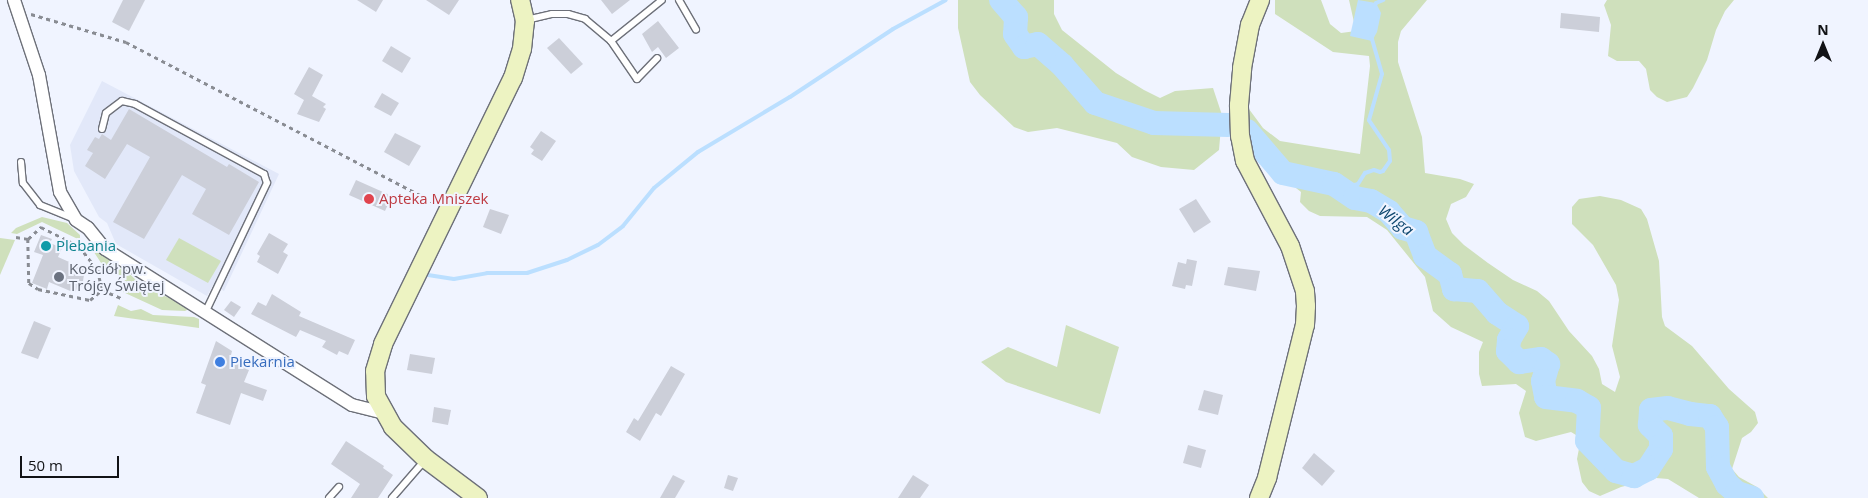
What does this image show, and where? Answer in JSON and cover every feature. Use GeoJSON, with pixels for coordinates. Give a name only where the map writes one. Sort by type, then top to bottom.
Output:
{"type":"FeatureCollection","features":[{"type":"Feature","properties":{"kind":"street"},"geometry":{"type":"LineString","coordinates":[[478,498],[406,442],[384,413],[376,396],[375,384],[382,344],[513,78],[522,49],[525,21],[520,0]]}},
{"type":"Feature","properties":{"kind":"street"},"geometry":{"type":"LineString","coordinates":[[1259,498],[1266,478],[1306,325],[1305,291],[1290,246],[1245,160],[1240,136],[1239,105],[1245,46],[1260,0]]}},
{"type":"Feature","properties":{"kind":"street"},"geometry":{"type":"LineString","coordinates":[[16,5],[39,75],[60,192],[76,220],[88,228],[105,248],[352,404],[384,413]]}},
{"type":"Feature","properties":{"kind":"lane"},"geometry":{"type":"LineString","coordinates":[[611,41],[662,0]]}},
{"type":"Feature","properties":{"kind":"lane"},"geometry":{"type":"LineString","coordinates":[[679,0],[696,30]]}},
{"type":"Feature","properties":{"kind":"lane"},"geometry":{"type":"LineString","coordinates":[[525,21],[545,15],[568,14],[585,20],[611,41],[636,79],[657,58]]}},
{"type":"Feature","properties":{"kind":"lane"},"geometry":{"type":"LineString","coordinates":[[102,129],[106,113],[122,101],[135,104],[264,174],[267,183],[206,311]]}},
{"type":"Feature","properties":{"kind":"lane"},"geometry":{"type":"LineString","coordinates":[[21,162],[23,183],[40,205],[76,220]]}},
{"type":"Feature","properties":{"kind":"lane"},"geometry":{"type":"LineString","coordinates":[[392,498],[426,459]]}},
{"type":"Feature","properties":{"kind":"lane"},"geometry":{"type":"LineString","coordinates":[[329,498],[340,487]]}},
{"type":"Feature","properties":{"kind":"path"},"geometry":{"type":"LineString","coordinates":[[16,5],[126,42],[447,210]]}},
{"type":"Feature","properties":{"kind":"path"},"geometry":{"type":"LineString","coordinates":[[41,227],[79,246],[98,270],[102,290],[90,300],[38,289],[29,283],[28,239],[41,227]]}},
{"type":"Feature","properties":{"kind":"path"},"geometry":{"type":"LineString","coordinates":[[16,237],[28,239]]}},
{"type":"Feature","properties":{"kind":"path"},"geometry":{"type":"LineString","coordinates":[[79,246],[83,241]]}},
{"type":"Feature","properties":{"kind":"path"},"geometry":{"type":"LineString","coordinates":[[102,290],[121,298]]}},
{"type":"Feature","properties":{"kind":"shaded area"},"geometry":{"type":"Polygon","coordinates":[[[102,81],[279,174],[224,291],[213,285],[207,296],[116,244],[107,223],[99,217],[74,171],[70,145],[102,81]]]}},
{"type":"Feature","properties":{"kind":"green space"},"geometry":{"type":"Polygon","coordinates":[[[958,0],[1054,0],[1054,14],[1062,30],[1116,73],[1144,90],[1160,98],[1175,91],[1213,88],[1222,115],[1219,150],[1194,170],[1161,167],[1132,157],[1117,143],[1057,128],[1028,132],[1014,127],[980,95],[970,82],[958,28],[958,0]]]}},
{"type":"Feature","properties":{"kind":"green space"},"geometry":{"type":"Polygon","coordinates":[[[1275,0],[1321,0],[1330,24],[1341,33],[1356,31],[1349,0],[1427,0],[1401,31],[1398,42],[1398,62],[1422,137],[1425,173],[1460,179],[1474,184],[1466,197],[1451,204],[1446,219],[1452,233],[1464,245],[1488,263],[1513,280],[1537,291],[1549,301],[1569,331],[1592,356],[1599,369],[1602,384],[1615,392],[1620,377],[1612,346],[1619,300],[1616,285],[1593,245],[1572,224],[1572,207],[1579,199],[1600,196],[1621,200],[1641,209],[1647,219],[1659,261],[1662,317],[1665,326],[1692,346],[1729,389],[1755,412],[1758,423],[1751,432],[1742,438],[1732,469],[1739,477],[1757,487],[1768,498],[1699,498],[1668,479],[1656,478],[1621,487],[1600,496],[1589,491],[1582,482],[1577,459],[1581,438],[1571,432],[1536,441],[1525,437],[1519,413],[1526,391],[1516,384],[1482,386],[1479,374],[1479,352],[1483,342],[1451,327],[1433,311],[1425,277],[1387,230],[1367,217],[1320,216],[1309,211],[1300,202],[1301,192],[1291,184],[1280,181],[1263,165],[1250,133],[1246,105],[1263,128],[1280,141],[1360,154],[1370,66],[1369,56],[1333,52],[1275,14],[1275,0]]]}},
{"type":"Feature","properties":{"kind":"green space"},"geometry":{"type":"Polygon","coordinates":[[[1607,0],[1734,0],[1725,11],[1716,30],[1707,60],[1693,88],[1687,97],[1667,102],[1657,97],[1650,90],[1646,69],[1639,61],[1617,61],[1608,56],[1611,25],[1604,5],[1607,0]]]}},
{"type":"Feature","properties":{"kind":"green space"},"geometry":{"type":"Polygon","coordinates":[[[42,217],[67,223],[80,235],[80,240],[42,222],[17,234],[11,233],[16,228],[42,217]]]}},
{"type":"Feature","properties":{"kind":"green space"},"geometry":{"type":"Polygon","coordinates":[[[0,238],[15,240],[0,275],[0,238]]]}},
{"type":"Feature","properties":{"kind":"green space"},"geometry":{"type":"Polygon","coordinates":[[[179,238],[221,261],[208,283],[166,260],[179,238]]]}},
{"type":"Feature","properties":{"kind":"green space"},"geometry":{"type":"Polygon","coordinates":[[[90,246],[115,260],[136,280],[157,293],[187,305],[189,309],[185,311],[162,310],[123,292],[127,282],[103,266],[90,246]]]}},
{"type":"Feature","properties":{"kind":"green space"},"geometry":{"type":"Polygon","coordinates":[[[118,305],[131,311],[141,309],[153,315],[194,317],[199,319],[199,328],[114,316],[118,305]]]}},
{"type":"Feature","properties":{"kind":"green space"},"geometry":{"type":"Polygon","coordinates":[[[1066,325],[1119,347],[1100,414],[1006,382],[981,362],[1008,347],[1057,367],[1066,325]]]}},
{"type":"Feature","properties":{"kind":"water"},"geometry":{"type":"Polygon","coordinates":[[[1358,0],[1376,3],[1381,13],[1377,32],[1372,41],[1350,36],[1358,0]]]}},
{"type":"Feature","properties":{"kind":"building"},"geometry":{"type":"Polygon","coordinates":[[[123,0],[145,0],[129,31],[112,22],[123,0]]]}},
{"type":"Feature","properties":{"kind":"building"},"geometry":{"type":"Polygon","coordinates":[[[357,0],[383,0],[376,12],[357,0]]]}},
{"type":"Feature","properties":{"kind":"building"},"geometry":{"type":"Polygon","coordinates":[[[426,0],[459,0],[449,15],[426,0]]]}},
{"type":"Feature","properties":{"kind":"building"},"geometry":{"type":"Polygon","coordinates":[[[601,0],[630,0],[612,14],[601,0]]]}},
{"type":"Feature","properties":{"kind":"building"},"geometry":{"type":"Polygon","coordinates":[[[1561,13],[1600,17],[1599,32],[1560,28],[1561,13]]]}},
{"type":"Feature","properties":{"kind":"building"},"geometry":{"type":"Polygon","coordinates":[[[658,21],[679,48],[666,58],[658,47],[652,52],[642,34],[658,21]]]}},
{"type":"Feature","properties":{"kind":"building"},"geometry":{"type":"Polygon","coordinates":[[[559,38],[583,64],[571,74],[547,48],[559,38]]]}},
{"type":"Feature","properties":{"kind":"building"},"geometry":{"type":"Polygon","coordinates":[[[391,46],[411,58],[402,73],[382,61],[391,46]]]}},
{"type":"Feature","properties":{"kind":"building"},"geometry":{"type":"Polygon","coordinates":[[[309,67],[323,75],[312,96],[326,104],[323,107],[326,109],[319,122],[297,114],[304,100],[294,94],[309,67]]]}},
{"type":"Feature","properties":{"kind":"building"},"geometry":{"type":"Polygon","coordinates":[[[382,93],[399,103],[391,116],[374,107],[382,93]]]}},
{"type":"Feature","properties":{"kind":"building"},"geometry":{"type":"Polygon","coordinates":[[[129,109],[227,167],[229,164],[259,182],[229,235],[192,214],[206,189],[182,175],[144,239],[113,222],[150,157],[127,144],[105,179],[85,166],[93,153],[87,150],[95,137],[99,139],[102,134],[111,140],[129,109]]]}},
{"type":"Feature","properties":{"kind":"building"},"geometry":{"type":"Polygon","coordinates":[[[541,131],[556,141],[542,161],[531,154],[534,150],[530,147],[541,131]]]}},
{"type":"Feature","properties":{"kind":"building"},"geometry":{"type":"Polygon","coordinates":[[[395,133],[421,146],[409,166],[384,152],[395,133]]]}},
{"type":"Feature","properties":{"kind":"building"},"geometry":{"type":"Polygon","coordinates":[[[356,180],[392,196],[385,211],[349,195],[356,180]]]}},
{"type":"Feature","properties":{"kind":"building"},"geometry":{"type":"Polygon","coordinates":[[[1196,199],[1211,222],[1194,233],[1179,209],[1196,199]]]}},
{"type":"Feature","properties":{"kind":"building"},"geometry":{"type":"Polygon","coordinates":[[[490,209],[509,215],[501,234],[483,227],[490,209]]]}},
{"type":"Feature","properties":{"kind":"building"},"geometry":{"type":"Polygon","coordinates":[[[269,233],[288,244],[283,252],[288,255],[278,274],[257,262],[260,256],[257,254],[269,233]]]}},
{"type":"Feature","properties":{"kind":"building","name":"Kościół pw. Trójcy Świętej"},"geometry":{"type":"Polygon","coordinates":[[[41,235],[52,239],[50,243],[62,248],[58,257],[85,269],[82,287],[77,288],[75,293],[49,282],[47,289],[32,283],[43,255],[34,252],[41,235]]]}},
{"type":"Feature","properties":{"kind":"building"},"geometry":{"type":"Polygon","coordinates":[[[1187,259],[1197,261],[1192,286],[1186,285],[1185,289],[1172,286],[1178,262],[1186,264],[1187,259]]]}},
{"type":"Feature","properties":{"kind":"building"},"geometry":{"type":"Polygon","coordinates":[[[1228,267],[1260,271],[1256,291],[1224,285],[1228,267]]]}},
{"type":"Feature","properties":{"kind":"building"},"geometry":{"type":"Polygon","coordinates":[[[272,294],[301,312],[299,316],[355,340],[348,355],[339,351],[337,355],[322,347],[326,341],[300,330],[296,337],[251,314],[258,302],[266,306],[272,294]]]}},
{"type":"Feature","properties":{"kind":"building"},"geometry":{"type":"Polygon","coordinates":[[[231,301],[241,307],[234,317],[224,310],[231,301]]]}},
{"type":"Feature","properties":{"kind":"building"},"geometry":{"type":"Polygon","coordinates":[[[34,321],[51,328],[38,359],[21,353],[34,321]]]}},
{"type":"Feature","properties":{"kind":"building"},"geometry":{"type":"Polygon","coordinates":[[[216,341],[232,351],[231,355],[243,360],[242,363],[248,365],[246,369],[249,370],[244,382],[267,390],[263,401],[241,393],[230,425],[196,413],[206,385],[201,383],[216,341]]]}},
{"type":"Feature","properties":{"kind":"building"},"geometry":{"type":"Polygon","coordinates":[[[410,354],[435,358],[432,374],[407,370],[410,354]]]}},
{"type":"Feature","properties":{"kind":"building"},"geometry":{"type":"Polygon","coordinates":[[[671,366],[685,374],[661,416],[656,413],[640,441],[626,432],[634,418],[638,421],[671,366]]]}},
{"type":"Feature","properties":{"kind":"building"},"geometry":{"type":"Polygon","coordinates":[[[1204,390],[1223,395],[1218,415],[1198,410],[1204,390]]]}},
{"type":"Feature","properties":{"kind":"building"},"geometry":{"type":"Polygon","coordinates":[[[434,407],[451,410],[448,425],[432,422],[434,407]]]}},
{"type":"Feature","properties":{"kind":"building"},"geometry":{"type":"Polygon","coordinates":[[[346,441],[384,466],[383,468],[393,475],[378,498],[351,498],[360,484],[331,464],[346,441]]]}},
{"type":"Feature","properties":{"kind":"building"},"geometry":{"type":"Polygon","coordinates":[[[1188,445],[1206,450],[1201,468],[1183,463],[1188,445]]]}},
{"type":"Feature","properties":{"kind":"building"},"geometry":{"type":"Polygon","coordinates":[[[1314,453],[1335,471],[1322,486],[1302,468],[1314,453]]]}},
{"type":"Feature","properties":{"kind":"building"},"geometry":{"type":"Polygon","coordinates":[[[673,475],[685,481],[675,498],[660,498],[673,475]]]}},
{"type":"Feature","properties":{"kind":"building"},"geometry":{"type":"Polygon","coordinates":[[[728,475],[738,478],[733,491],[724,488],[728,475]]]}},
{"type":"Feature","properties":{"kind":"building"},"geometry":{"type":"Polygon","coordinates":[[[913,475],[929,485],[920,498],[898,498],[913,475]]]}},
{"type":"Feature","properties":{"kind":"waterway"},"geometry":{"type":"LineString","coordinates":[[428,275],[454,279],[487,273],[527,273],[567,260],[598,245],[623,226],[654,188],[698,152],[790,97],[893,29],[946,0]]}},
{"type":"Feature","properties":{"kind":"waterway","name":"Wilga"},"geometry":{"type":"LineString","coordinates":[[1001,0],[1016,17],[1015,34],[1024,47],[1038,44],[1062,65],[1095,103],[1154,123],[1228,125]]}},
{"type":"Feature","properties":{"kind":"waterway"},"geometry":{"type":"LineString","coordinates":[[1374,8],[1376,3],[1383,0]]}},
{"type":"Feature","properties":{"kind":"waterway"},"geometry":{"type":"LineString","coordinates":[[1341,188],[1358,184],[1365,173],[1374,170],[1383,171],[1390,161],[1389,150],[1369,120],[1382,74],[1371,36]]}},
{"type":"Feature","properties":{"kind":"waterway","name":"Wilga"},"geometry":{"type":"LineString","coordinates":[[1247,131],[1283,173],[1334,184],[1355,198],[1371,201],[1389,212],[1403,228],[1416,232],[1425,256],[1450,274],[1454,289],[1478,291],[1497,313],[1517,326],[1509,340],[1508,351],[1519,362],[1541,359],[1548,364],[1543,381],[1546,397],[1577,401],[1589,408],[1587,441],[1616,471],[1634,476],[1648,469],[1661,449],[1661,436],[1650,425],[1651,410],[1668,408],[1690,414],[1710,416],[1717,427],[1718,467],[1727,484],[1737,493],[1752,498]]}},
{"type":"Feature","properties":{"kind":"place","name":"Apteka Mniszek"},"geometry":{"type":"Point","coordinates":[369,199]}},
{"type":"Feature","properties":{"kind":"place","name":"Plebania"},"geometry":{"type":"Point","coordinates":[46,246]}},
{"type":"Feature","properties":{"kind":"place","name":"Kościół pw. Trójcy Świętej"},"geometry":{"type":"Point","coordinates":[59,277]}},
{"type":"Feature","properties":{"kind":"place","name":"Piekarnia"},"geometry":{"type":"Point","coordinates":[220,362]}}]}
